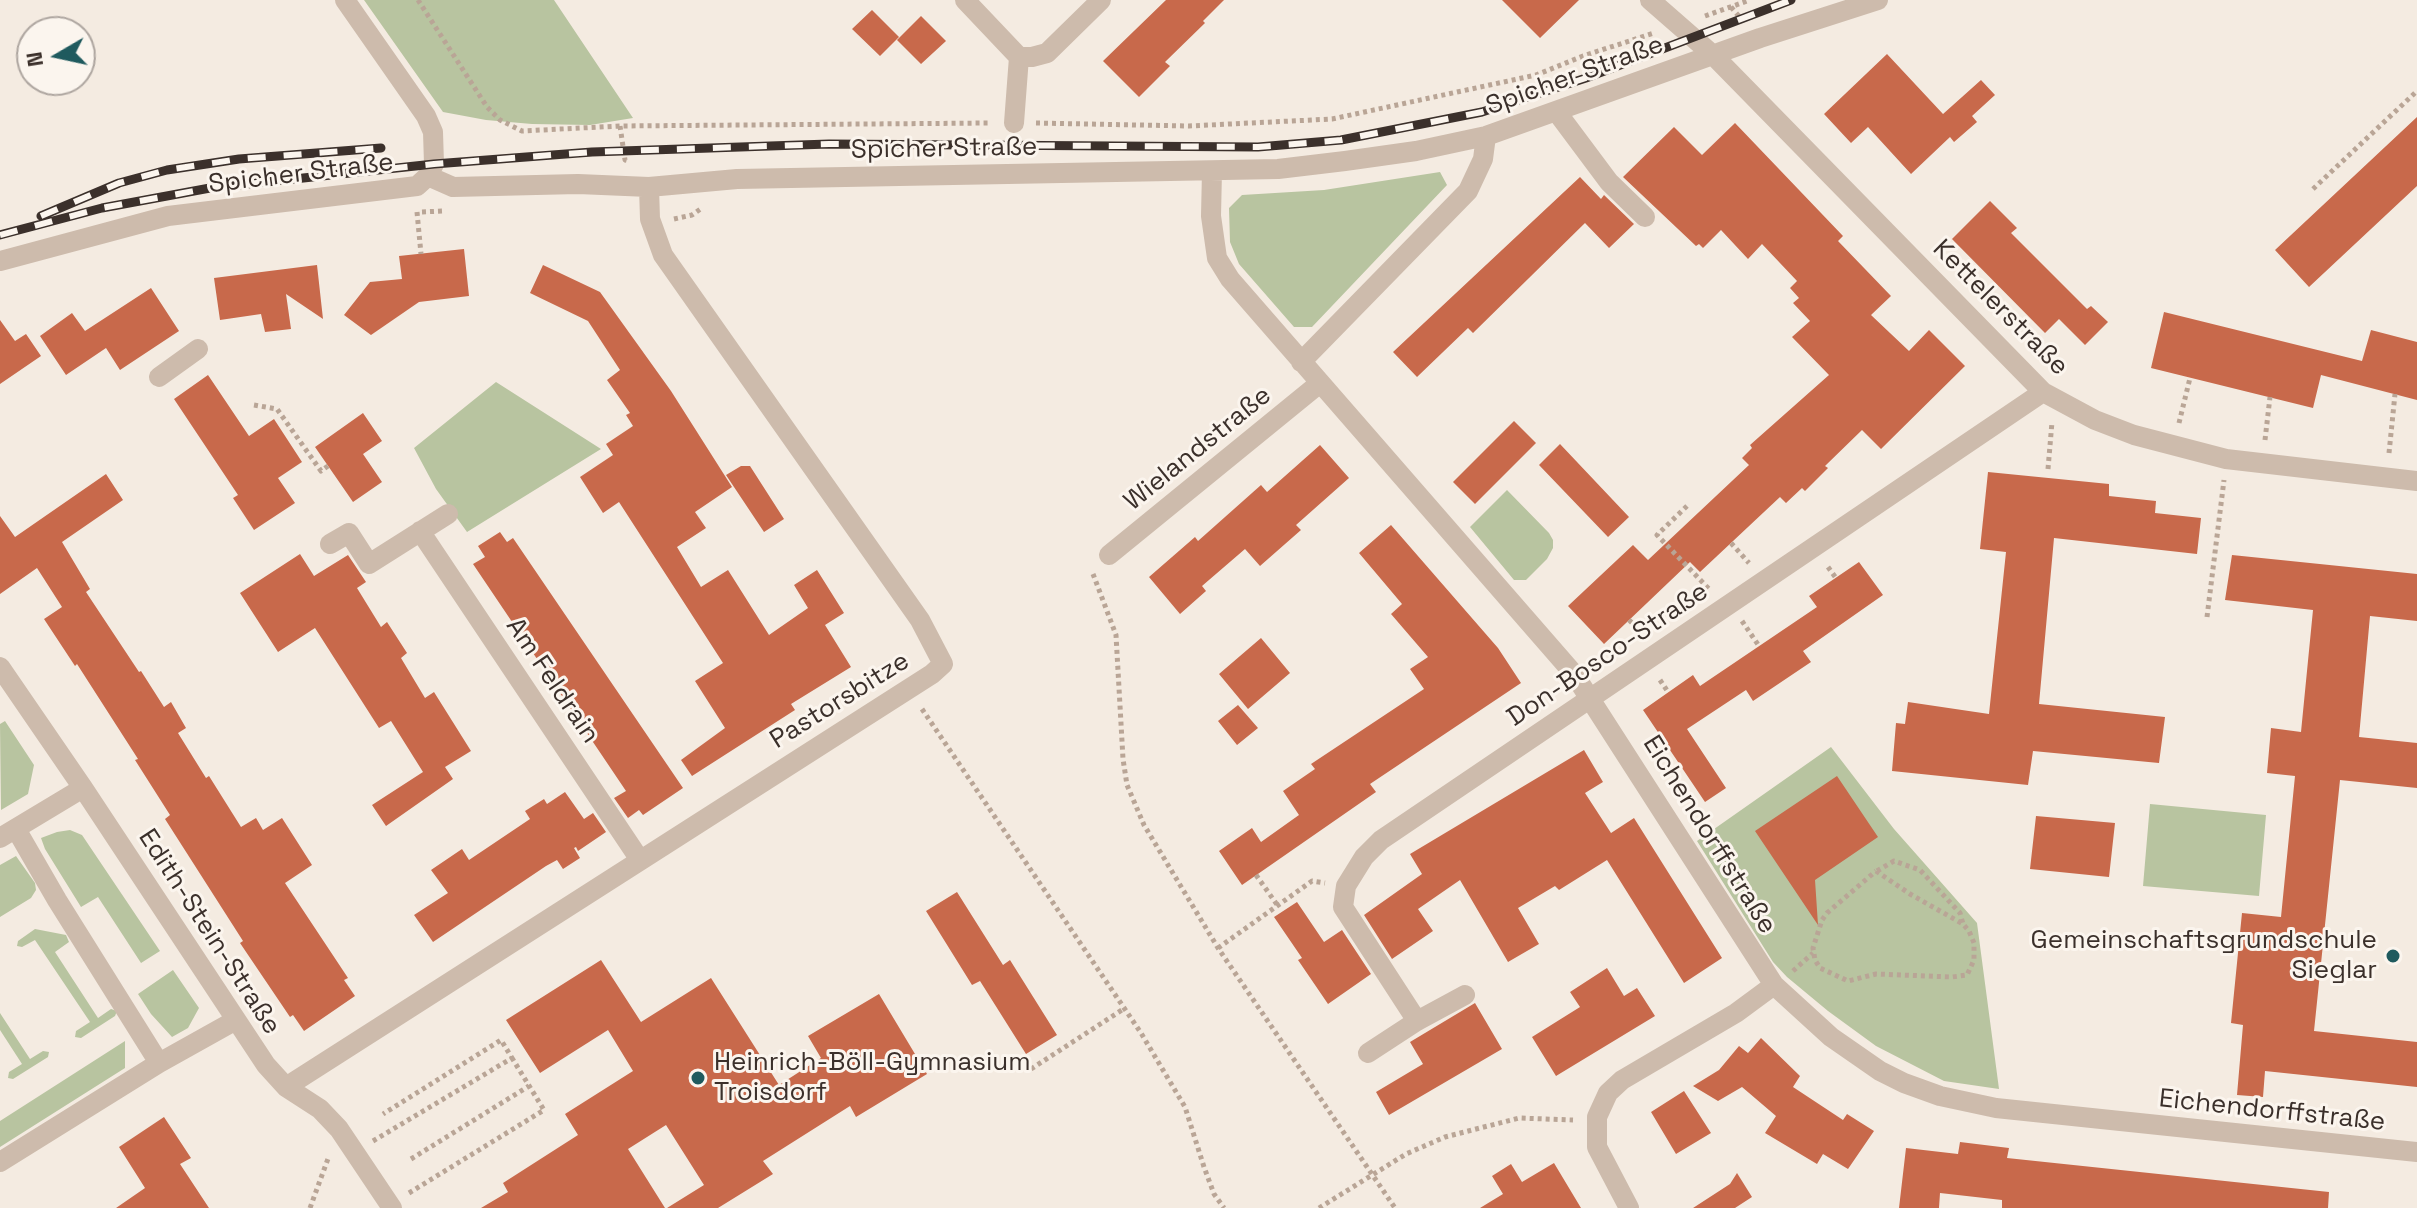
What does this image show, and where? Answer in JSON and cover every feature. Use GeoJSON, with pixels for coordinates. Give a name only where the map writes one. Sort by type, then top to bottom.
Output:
{"type":"FeatureCollection","features":[{"type":"Feature","properties":{"kind":"street"},"geometry":{"type":"LineString","coordinates":[[345,0],[426,116],[433,132],[434,150],[434,164],[428,176]]}},
{"type":"Feature","properties":{"kind":"street"},"geometry":{"type":"LineString","coordinates":[[965,0],[1019,57],[1047,53],[1101,0]]}},
{"type":"Feature","properties":{"kind":"street","name":"Kettelerstraße"},"geometry":{"type":"LineString","coordinates":[[1650,0],[1713,55],[2043,392],[2134,435],[2226,459],[2417,481]]}},
{"type":"Feature","properties":{"kind":"street","name":"Spicher Straße"},"geometry":{"type":"LineString","coordinates":[[0,261],[168,216],[403,189],[417,186],[428,176],[453,187],[578,184],[649,187],[737,179],[1278,169],[1345,161],[1416,151],[1486,136],[1878,0]]}},
{"type":"Feature","properties":{"kind":"street"},"geometry":{"type":"LineString","coordinates":[[1014,123],[1019,57]]}},
{"type":"Feature","properties":{"kind":"street"},"geometry":{"type":"LineString","coordinates":[[1556,111],[1609,182],[1645,217]]}},
{"type":"Feature","properties":{"kind":"street"},"geometry":{"type":"LineString","coordinates":[[1301,362],[1468,191],[1483,159],[1486,136]]}},
{"type":"Feature","properties":{"kind":"street","name":"Eichendorffstraße"},"geometry":{"type":"LineString","coordinates":[[1212,171],[1211,216],[1217,258],[1238,289],[1543,638],[1592,699],[1774,985],[1831,1037],[1880,1071],[1904,1083],[1940,1096],[1996,1108],[2417,1152]]}},
{"type":"Feature","properties":{"kind":"street","name":"Pastorsbitze"},"geometry":{"type":"LineString","coordinates":[[286,1087],[943,664],[920,620],[663,255],[650,219],[649,187]]}},
{"type":"Feature","properties":{"kind":"street"},"geometry":{"type":"LineString","coordinates":[[159,377],[198,349]]}},
{"type":"Feature","properties":{"kind":"street","name":"Wielandstraße"},"geometry":{"type":"LineString","coordinates":[[1109,555],[1320,383]]}},
{"type":"Feature","properties":{"kind":"street","name":"Don-Bosco-Straße"},"geometry":{"type":"LineString","coordinates":[[1346,886],[1364,857],[1381,840],[2043,392]]}},
{"type":"Feature","properties":{"kind":"street"},"geometry":{"type":"LineString","coordinates":[[330,544],[349,533],[369,564],[448,514]]}},
{"type":"Feature","properties":{"kind":"street","name":"Am Feldrain"},"geometry":{"type":"LineString","coordinates":[[420,531],[640,860]]}},
{"type":"Feature","properties":{"kind":"street","name":"Edith-Stein-Straße"},"geometry":{"type":"LineString","coordinates":[[0,667],[266,1065],[286,1087],[320,1109],[339,1129],[391,1206]]}},
{"type":"Feature","properties":{"kind":"street"},"geometry":{"type":"LineString","coordinates":[[0,706],[19,695]]}},
{"type":"Feature","properties":{"kind":"street"},"geometry":{"type":"LineString","coordinates":[[83,788],[8,833],[57,900],[159,1063]]}},
{"type":"Feature","properties":{"kind":"street"},"geometry":{"type":"LineString","coordinates":[[1346,886],[1343,907],[1417,1021]]}},
{"type":"Feature","properties":{"kind":"street"},"geometry":{"type":"LineString","coordinates":[[1629,1208],[1597,1147],[1596,1123],[1608,1093],[1622,1080],[1736,1013],[1774,985]]}},
{"type":"Feature","properties":{"kind":"street"},"geometry":{"type":"LineString","coordinates":[[1368,1053],[1465,995]]}},
{"type":"Feature","properties":{"kind":"street"},"geometry":{"type":"LineString","coordinates":[[0,1162],[159,1063],[236,1020]]}},
{"type":"Feature","properties":{"kind":"path"},"geometry":{"type":"LineString","coordinates":[[418,0],[487,107],[500,120],[522,131],[620,126],[1014,123],[1189,126],[1332,119],[1536,75],[1750,0]]}},
{"type":"Feature","properties":{"kind":"path"},"geometry":{"type":"LineString","coordinates":[[1700,7],[1711,14]]}},
{"type":"Feature","properties":{"kind":"path"},"geometry":{"type":"LineString","coordinates":[[2313,189],[2417,91]]}},
{"type":"Feature","properties":{"kind":"path"},"geometry":{"type":"LineString","coordinates":[[620,126],[625,160],[649,162],[649,187]]}},
{"type":"Feature","properties":{"kind":"path"},"geometry":{"type":"LineString","coordinates":[[402,213],[449,211]]}},
{"type":"Feature","properties":{"kind":"path"},"geometry":{"type":"LineString","coordinates":[[417,212],[421,254]]}},
{"type":"Feature","properties":{"kind":"path"},"geometry":{"type":"LineString","coordinates":[[2174,446],[2190,378]]}},
{"type":"Feature","properties":{"kind":"path"},"geometry":{"type":"LineString","coordinates":[[2387,478],[2395,394]]}},
{"type":"Feature","properties":{"kind":"path"},"geometry":{"type":"LineString","coordinates":[[2261,464],[2270,397]]}},
{"type":"Feature","properties":{"kind":"path"},"geometry":{"type":"LineString","coordinates":[[2048,469],[2052,422],[2064,404]]}},
{"type":"Feature","properties":{"kind":"path"},"geometry":{"type":"LineString","coordinates":[[254,405],[277,409],[321,471],[328,466]]}},
{"type":"Feature","properties":{"kind":"path"},"geometry":{"type":"LineString","coordinates":[[2207,617],[2226,459]]}},
{"type":"Feature","properties":{"kind":"path"},"geometry":{"type":"LineString","coordinates":[[1687,506],[1657,535],[1726,607]]}},
{"type":"Feature","properties":{"kind":"path"},"geometry":{"type":"LineString","coordinates":[[1109,555],[1098,564],[1093,574],[1116,635],[1127,785],[1144,825],[1218,948],[1395,1208]]}},
{"type":"Feature","properties":{"kind":"path"},"geometry":{"type":"LineString","coordinates":[[908,688],[1125,1008],[1185,1107],[1214,1194],[1224,1208]]}},
{"type":"Feature","properties":{"kind":"path"},"geometry":{"type":"LineString","coordinates":[[1894,861],[1920,870],[1960,913],[1963,924],[1972,936],[1974,960],[1970,971],[1962,977],[1876,974],[1848,981],[1829,974],[1815,960],[1813,948],[1817,930],[1827,913],[1876,871],[1894,861]]}},
{"type":"Feature","properties":{"kind":"path"},"geometry":{"type":"LineString","coordinates":[[1876,871],[1963,924]]}},
{"type":"Feature","properties":{"kind":"path"},"geometry":{"type":"LineString","coordinates":[[1256,875],[1278,906]]}},
{"type":"Feature","properties":{"kind":"path"},"geometry":{"type":"LineString","coordinates":[[1218,948],[1312,881],[1346,886]]}},
{"type":"Feature","properties":{"kind":"path"},"geometry":{"type":"LineString","coordinates":[[1031,1069],[1125,1008]]}},
{"type":"Feature","properties":{"kind":"path"},"geometry":{"type":"LineString","coordinates":[[383,1114],[501,1040],[544,1110],[391,1206]]}},
{"type":"Feature","properties":{"kind":"path"},"geometry":{"type":"LineString","coordinates":[[355,1152],[512,1058]]}},
{"type":"Feature","properties":{"kind":"path"},"geometry":{"type":"LineString","coordinates":[[411,1159],[529,1086]]}},
{"type":"Feature","properties":{"kind":"path"},"geometry":{"type":"LineString","coordinates":[[1319,1208],[1371,1173],[1445,1137],[1519,1118],[1596,1123]]}},
{"type":"Feature","properties":{"kind":"path"},"geometry":{"type":"LineString","coordinates":[[310,1208],[339,1129]]}},
{"type":"Feature","properties":{"kind":"green space"},"geometry":{"type":"Polygon","coordinates":[[[364,0],[554,0],[633,118],[590,125],[532,124],[443,112],[364,0]]]}},
{"type":"Feature","properties":{"kind":"green space"},"geometry":{"type":"Polygon","coordinates":[[[1440,172],[1447,185],[1312,327],[1294,327],[1239,264],[1230,242],[1229,208],[1242,195],[1324,190],[1440,172]]]}},
{"type":"Feature","properties":{"kind":"green space"},"geometry":{"type":"Polygon","coordinates":[[[496,382],[601,449],[467,532],[436,489],[414,448],[496,382]]]}},
{"type":"Feature","properties":{"kind":"green space"},"geometry":{"type":"Polygon","coordinates":[[[1507,490],[1553,540],[1553,548],[1547,559],[1526,580],[1514,580],[1470,527],[1507,490]]]}},
{"type":"Feature","properties":{"kind":"green space"},"geometry":{"type":"Polygon","coordinates":[[[5,721],[34,765],[28,794],[1,810],[0,724],[5,721]]]}},
{"type":"Feature","properties":{"kind":"green space"},"geometry":{"type":"Polygon","coordinates":[[[1831,747],[1894,829],[1977,923],[1999,1089],[1944,1081],[1876,1046],[1828,1011],[1773,962],[1697,841],[1831,747]]]}},
{"type":"Feature","properties":{"kind":"green space"},"geometry":{"type":"Polygon","coordinates":[[[2150,804],[2266,815],[2259,896],[2143,886],[2150,804]]]}},
{"type":"Feature","properties":{"kind":"green space"},"geometry":{"type":"Polygon","coordinates":[[[70,830],[82,835],[160,951],[141,963],[98,897],[81,907],[41,838],[70,830]]]}},
{"type":"Feature","properties":{"kind":"green space"},"geometry":{"type":"Polygon","coordinates":[[[16,856],[35,883],[36,890],[31,898],[0,917],[0,865],[16,856]]]}},
{"type":"Feature","properties":{"kind":"green space"},"geometry":{"type":"Polygon","coordinates":[[[35,929],[66,935],[69,942],[55,952],[98,1018],[111,1009],[117,1011],[115,1016],[81,1038],[75,1037],[76,1031],[90,1022],[35,940],[22,947],[17,946],[18,941],[35,929]]]}},
{"type":"Feature","properties":{"kind":"green space"},"geometry":{"type":"Polygon","coordinates":[[[173,970],[199,1008],[188,1028],[172,1037],[138,994],[173,970]]]}},
{"type":"Feature","properties":{"kind":"green space"},"geometry":{"type":"Polygon","coordinates":[[[0,1013],[30,1059],[43,1051],[49,1052],[48,1057],[13,1079],[8,1078],[9,1072],[22,1064],[0,1030],[0,1013]]]}},
{"type":"Feature","properties":{"kind":"green space"},"geometry":{"type":"Polygon","coordinates":[[[125,1041],[125,1068],[0,1147],[0,1121],[125,1041]]]}},
{"type":"Feature","properties":{"kind":"building"},"geometry":{"type":"Polygon","coordinates":[[[1166,0],[1224,0],[1165,62],[1170,66],[1139,97],[1103,61],[1166,0]]]}},
{"type":"Feature","properties":{"kind":"building"},"geometry":{"type":"Polygon","coordinates":[[[1502,0],[1579,0],[1540,38],[1502,0]]]}},
{"type":"Feature","properties":{"kind":"building"},"geometry":{"type":"Polygon","coordinates":[[[872,10],[899,37],[880,56],[852,29],[872,10]]]}},
{"type":"Feature","properties":{"kind":"building"},"geometry":{"type":"Polygon","coordinates":[[[921,16],[946,41],[921,64],[897,40],[921,16]]]}},
{"type":"Feature","properties":{"kind":"building"},"geometry":{"type":"Polygon","coordinates":[[[1887,54],[1943,114],[1981,80],[1995,95],[1972,116],[1977,122],[1954,142],[1950,137],[1911,174],[1868,127],[1851,143],[1824,114],[1887,54]]]}},
{"type":"Feature","properties":{"kind":"building"},"geometry":{"type":"Polygon","coordinates":[[[2417,117],[2417,186],[2309,287],[2275,250],[2417,117]]]}},
{"type":"Feature","properties":{"kind":"building"},"geometry":{"type":"Polygon","coordinates":[[[1735,123],[1843,236],[1838,241],[1891,296],[1871,315],[1909,351],[1929,330],[1965,366],[1881,449],[1862,430],[1825,466],[1828,468],[1805,491],[1802,488],[1786,503],[1780,497],[1700,572],[1690,562],[1604,644],[1568,606],[1633,545],[1648,560],[1749,465],[1742,458],[1752,448],[1750,445],[1829,375],[1792,337],[1810,321],[1793,303],[1799,298],[1790,288],[1797,281],[1762,244],[1748,259],[1721,230],[1703,248],[1699,244],[1696,246],[1623,177],[1674,127],[1702,155],[1735,123]]]}},
{"type":"Feature","properties":{"kind":"building"},"geometry":{"type":"Polygon","coordinates":[[[1580,177],[1601,199],[1604,195],[1634,224],[1609,248],[1585,223],[1473,333],[1468,328],[1417,377],[1393,352],[1580,177]]]}},
{"type":"Feature","properties":{"kind":"building"},"geometry":{"type":"Polygon","coordinates":[[[1990,201],[2017,228],[2011,233],[2087,309],[2091,306],[2108,322],[2085,345],[2059,319],[2045,333],[1952,239],[1990,201]]]}},
{"type":"Feature","properties":{"kind":"building"},"geometry":{"type":"Polygon","coordinates":[[[464,249],[469,296],[419,302],[371,335],[344,315],[370,282],[402,279],[399,256],[464,249]]]}},
{"type":"Feature","properties":{"kind":"building"},"geometry":{"type":"Polygon","coordinates":[[[317,265],[323,319],[286,294],[291,329],[265,332],[261,314],[220,320],[214,278],[317,265]]]}},
{"type":"Feature","properties":{"kind":"building"},"geometry":{"type":"Polygon","coordinates":[[[543,265],[600,292],[671,391],[732,487],[695,512],[706,528],[677,547],[701,587],[728,570],[769,635],[808,608],[794,585],[817,570],[844,613],[825,625],[851,667],[791,704],[795,710],[692,776],[681,760],[725,728],[695,681],[723,663],[619,502],[603,513],[580,477],[613,455],[606,444],[633,426],[626,415],[630,413],[607,380],[620,370],[588,321],[530,293],[543,265]]]}},
{"type":"Feature","properties":{"kind":"building"},"geometry":{"type":"Polygon","coordinates":[[[151,288],[179,331],[120,370],[106,348],[66,375],[40,336],[72,313],[85,331],[151,288]]]}},
{"type":"Feature","properties":{"kind":"building"},"geometry":{"type":"Polygon","coordinates":[[[2164,312],[2362,361],[2371,330],[2417,342],[2417,400],[2321,375],[2313,408],[2151,368],[2164,312]]]}},
{"type":"Feature","properties":{"kind":"building"},"geometry":{"type":"Polygon","coordinates":[[[0,320],[15,341],[26,334],[41,356],[0,384],[0,320]]]}},
{"type":"Feature","properties":{"kind":"building"},"geometry":{"type":"Polygon","coordinates":[[[208,375],[249,436],[274,419],[302,462],[278,478],[295,503],[254,530],[233,498],[238,495],[174,399],[208,375]]]}},
{"type":"Feature","properties":{"kind":"building"},"geometry":{"type":"Polygon","coordinates":[[[363,413],[382,441],[363,454],[382,482],[353,502],[315,447],[363,413]]]}},
{"type":"Feature","properties":{"kind":"building"},"geometry":{"type":"Polygon","coordinates":[[[1514,421],[1536,443],[1475,504],[1453,482],[1514,421]]]}},
{"type":"Feature","properties":{"kind":"building"},"geometry":{"type":"Polygon","coordinates":[[[1560,444],[1629,517],[1608,537],[1539,465],[1560,444]]]}},
{"type":"Feature","properties":{"kind":"building"},"geometry":{"type":"Polygon","coordinates":[[[1320,445],[1349,478],[1296,525],[1301,530],[1260,566],[1245,549],[1202,586],[1206,591],[1180,614],[1149,577],[1195,537],[1198,541],[1261,485],[1267,492],[1320,445]]]}},
{"type":"Feature","properties":{"kind":"building"},"geometry":{"type":"Polygon","coordinates":[[[741,466],[750,466],[784,519],[764,532],[726,475],[741,466]]]}},
{"type":"Feature","properties":{"kind":"building"},"geometry":{"type":"Polygon","coordinates":[[[1988,472],[2109,484],[2109,496],[2156,501],[2155,513],[2201,518],[2197,554],[2054,538],[2039,704],[2165,717],[2159,763],[2033,751],[2028,785],[1892,771],[1896,723],[1905,724],[1908,702],[1989,714],[2006,552],[1980,549],[1988,472]]]}},
{"type":"Feature","properties":{"kind":"building"},"geometry":{"type":"Polygon","coordinates":[[[106,474],[123,500],[62,542],[90,589],[86,592],[139,672],[164,707],[171,702],[186,728],[178,733],[241,827],[256,818],[263,830],[282,818],[312,865],[285,883],[348,978],[344,980],[355,996],[304,1031],[293,1015],[290,1017],[240,943],[243,941],[165,819],[170,815],[135,760],[138,759],[44,619],[62,607],[37,568],[0,594],[0,516],[15,537],[106,474]]]}},
{"type":"Feature","properties":{"kind":"building"},"geometry":{"type":"Polygon","coordinates":[[[1391,525],[1498,648],[1521,683],[1370,784],[1376,792],[1242,885],[1219,851],[1252,828],[1261,842],[1299,815],[1283,791],[1315,769],[1311,764],[1424,689],[1410,669],[1428,657],[1391,614],[1402,604],[1359,553],[1391,525]]]}},
{"type":"Feature","properties":{"kind":"building"},"geometry":{"type":"Polygon","coordinates":[[[500,532],[507,542],[513,538],[683,788],[643,815],[639,810],[628,818],[614,798],[626,791],[473,564],[485,557],[478,546],[500,532]]]}},
{"type":"Feature","properties":{"kind":"building"},"geometry":{"type":"Polygon","coordinates":[[[300,554],[314,576],[348,555],[366,582],[357,588],[381,627],[387,622],[407,653],[401,658],[425,698],[434,692],[471,751],[445,767],[453,779],[386,826],[372,805],[423,772],[391,721],[379,728],[315,628],[278,652],[240,593],[300,554]]]}},
{"type":"Feature","properties":{"kind":"building"},"geometry":{"type":"Polygon","coordinates":[[[2232,555],[2417,574],[2417,621],[2370,616],[2359,737],[2417,743],[2417,788],[2340,780],[2314,1031],[2417,1042],[2417,1087],[2265,1071],[2263,1097],[2237,1095],[2243,1025],[2231,1023],[2242,913],[2281,917],[2295,776],[2267,773],[2271,728],[2301,732],[2313,610],[2225,600],[2232,555]]]}},
{"type":"Feature","properties":{"kind":"building"},"geometry":{"type":"Polygon","coordinates":[[[1859,562],[1883,595],[1803,651],[1811,662],[1753,701],[1746,690],[1687,729],[1726,788],[1705,802],[1643,710],[1693,675],[1700,686],[1817,607],[1809,596],[1859,562]]]}},
{"type":"Feature","properties":{"kind":"building"},"geometry":{"type":"Polygon","coordinates":[[[1261,638],[1290,673],[1248,709],[1219,674],[1261,638]]]}},
{"type":"Feature","properties":{"kind":"building"},"geometry":{"type":"Polygon","coordinates":[[[1238,705],[1258,728],[1237,745],[1218,721],[1238,705]]]}},
{"type":"Feature","properties":{"kind":"building"},"geometry":{"type":"Polygon","coordinates":[[[1584,750],[1603,782],[1585,793],[1611,833],[1634,818],[1722,958],[1684,983],[1607,860],[1559,890],[1555,886],[1518,908],[1539,944],[1508,962],[1460,880],[1418,909],[1433,931],[1392,959],[1364,915],[1422,874],[1410,854],[1584,750]]]}},
{"type":"Feature","properties":{"kind":"building"},"geometry":{"type":"Polygon","coordinates":[[[1837,776],[1878,837],[1815,880],[1818,925],[1755,831],[1837,776]]]}},
{"type":"Feature","properties":{"kind":"building"},"geometry":{"type":"Polygon","coordinates":[[[565,792],[584,819],[593,813],[606,832],[578,851],[574,848],[580,858],[563,869],[557,860],[546,866],[433,942],[414,915],[448,893],[431,870],[462,849],[469,860],[530,819],[525,811],[544,799],[547,804],[565,792]]]}},
{"type":"Feature","properties":{"kind":"building"},"geometry":{"type":"Polygon","coordinates":[[[2036,816],[2115,823],[2109,877],[2030,869],[2036,816]]]}},
{"type":"Feature","properties":{"kind":"building"},"geometry":{"type":"Polygon","coordinates":[[[957,892],[1003,965],[1010,960],[1057,1035],[1026,1054],[980,981],[972,985],[926,911],[957,892]]]}},
{"type":"Feature","properties":{"kind":"building"},"geometry":{"type":"Polygon","coordinates":[[[1297,902],[1324,942],[1342,930],[1371,974],[1328,1004],[1274,917],[1297,902]]]}},
{"type":"Feature","properties":{"kind":"building","name":"Heinrich-Böll-Gymnasium Troisdorf"},"geometry":{"type":"Polygon","coordinates":[[[601,960],[641,1022],[711,978],[779,1085],[821,1058],[808,1036],[879,994],[927,1074],[856,1117],[850,1106],[763,1161],[773,1174],[718,1208],[667,1208],[704,1185],[666,1125],[628,1149],[665,1208],[481,1208],[508,1192],[503,1183],[578,1135],[565,1114],[633,1071],[608,1030],[540,1073],[506,1020],[601,960]]]}},
{"type":"Feature","properties":{"kind":"building"},"geometry":{"type":"Polygon","coordinates":[[[1607,968],[1624,996],[1637,988],[1655,1016],[1556,1076],[1532,1037],[1580,1007],[1570,992],[1607,968]]]}},
{"type":"Feature","properties":{"kind":"building"},"geometry":{"type":"Polygon","coordinates":[[[1475,1003],[1502,1049],[1389,1115],[1376,1092],[1423,1064],[1410,1042],[1475,1003]]]}},
{"type":"Feature","properties":{"kind":"building"},"geometry":{"type":"Polygon","coordinates":[[[1761,1038],[1800,1076],[1793,1087],[1843,1120],[1847,1114],[1874,1131],[1848,1169],[1823,1154],[1817,1164],[1765,1133],[1776,1116],[1742,1087],[1718,1101],[1693,1086],[1719,1070],[1739,1046],[1748,1053],[1761,1038]]]}},
{"type":"Feature","properties":{"kind":"building"},"geometry":{"type":"Polygon","coordinates":[[[1684,1091],[1711,1133],[1676,1154],[1651,1112],[1684,1091]]]}},
{"type":"Feature","properties":{"kind":"building"},"geometry":{"type":"Polygon","coordinates":[[[164,1117],[191,1158],[180,1164],[209,1208],[116,1208],[145,1188],[119,1147],[164,1117]]]}},
{"type":"Feature","properties":{"kind":"building"},"geometry":{"type":"Polygon","coordinates":[[[1960,1142],[2009,1148],[2007,1158],[2329,1192],[2328,1208],[2002,1208],[2002,1200],[1940,1193],[1939,1208],[1899,1208],[1906,1148],[1958,1154],[1960,1142]]]}},
{"type":"Feature","properties":{"kind":"building"},"geometry":{"type":"Polygon","coordinates":[[[1554,1163],[1581,1208],[1480,1208],[1503,1194],[1492,1176],[1511,1164],[1522,1182],[1554,1163]]]}},
{"type":"Feature","properties":{"kind":"building"},"geometry":{"type":"Polygon","coordinates":[[[1737,1173],[1752,1197],[1735,1208],[1693,1208],[1730,1184],[1737,1173]]]}},
{"type":"Feature","properties":{"kind":"railway"},"geometry":{"type":"LineString","coordinates":[[0,235],[102,208],[210,188],[434,164],[592,152],[829,144],[1258,147],[1341,140],[1482,112],[1586,78],[1791,0]]}},
{"type":"Feature","properties":{"kind":"railway"},"geometry":{"type":"LineString","coordinates":[[41,216],[119,183],[167,170],[239,159],[381,148]]}},
{"type":"Feature","properties":{"kind":"place","name":"Gemeinschaftsgrundschule Sieglar"},"geometry":{"type":"Point","coordinates":[2393,956]}},
{"type":"Feature","properties":{"kind":"place","name":"Heinrich-Böll-Gymnasium Troisdorf"},"geometry":{"type":"Point","coordinates":[698,1078]}}]}
